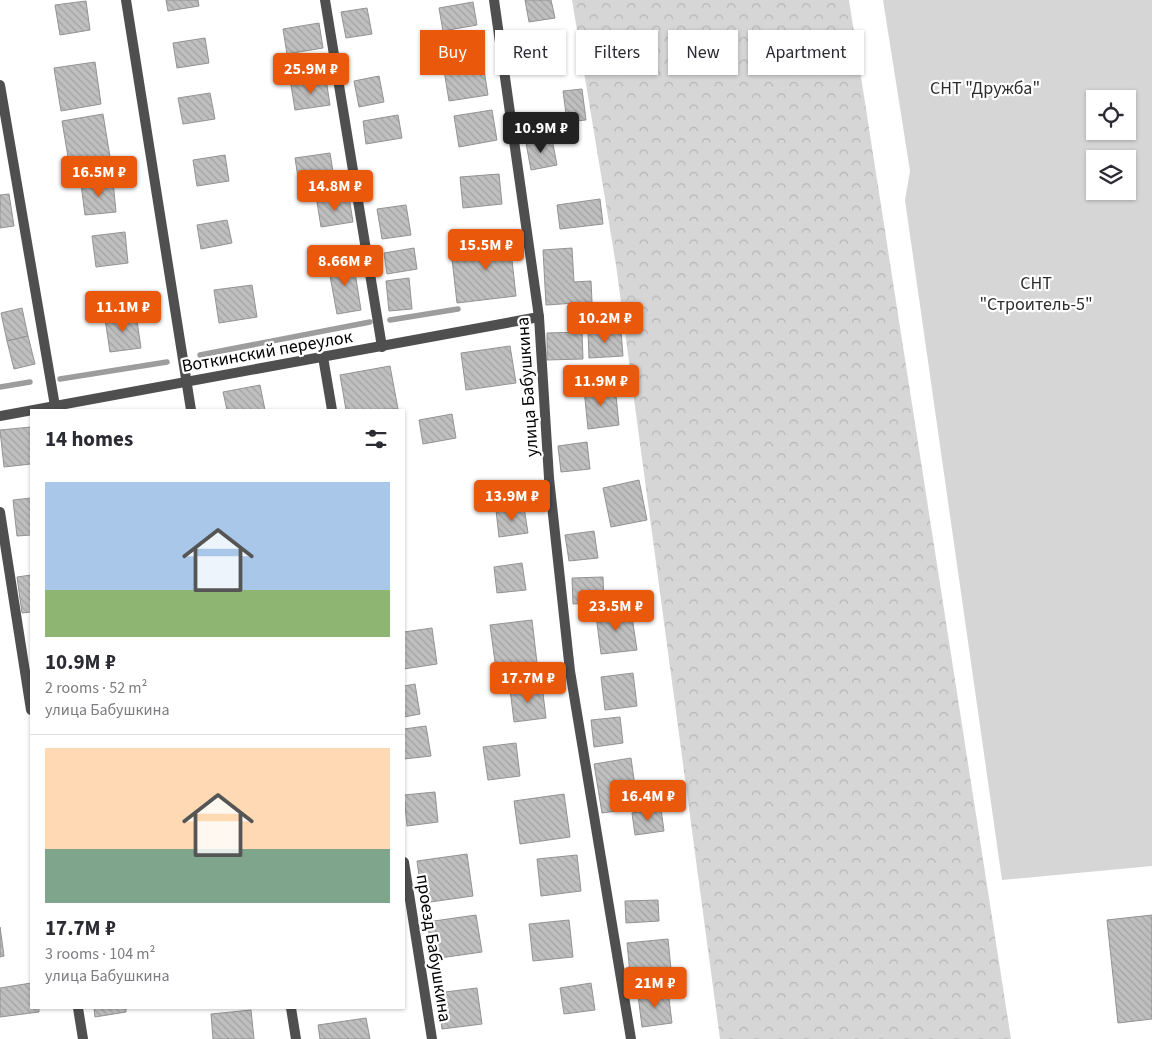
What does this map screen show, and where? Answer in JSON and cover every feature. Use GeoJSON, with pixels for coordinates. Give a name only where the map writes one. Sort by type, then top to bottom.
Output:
{"type":"FeatureCollection","features":[{"type":"Feature","properties":{"kind":"street"},"geometry":{"type":"LineString","coordinates":[[126,0],[191,409]]}},
{"type":"Feature","properties":{"kind":"street"},"geometry":{"type":"LineString","coordinates":[[325,0],[382,347]]}},
{"type":"Feature","properties":{"kind":"street","name":"улица Бабушкина"},"geometry":{"type":"LineString","coordinates":[[494,0],[539,317],[549,478],[570,671],[631,1039]]}},
{"type":"Feature","properties":{"kind":"street"},"geometry":{"type":"LineString","coordinates":[[0,84],[55,406]]}},
{"type":"Feature","properties":{"kind":"street","name":"Воткинский переулок"},"geometry":{"type":"LineString","coordinates":[[38,409],[539,317]]}},
{"type":"Feature","properties":{"kind":"street"},"geometry":{"type":"LineString","coordinates":[[324,357],[332,409]]}},
{"type":"Feature","properties":{"kind":"street","name":"Воткинский переулок"},"geometry":{"type":"LineString","coordinates":[[0,416],[30,411]]}},
{"type":"Feature","properties":{"kind":"street"},"geometry":{"type":"LineString","coordinates":[[0,512],[30,704]]}},
{"type":"Feature","properties":{"kind":"street","name":"проезд Бабушкина"},"geometry":{"type":"LineString","coordinates":[[405,868],[432,1039]]}},
{"type":"Feature","properties":{"kind":"street"},"geometry":{"type":"LineString","coordinates":[[78,1009],[83,1039]]}},
{"type":"Feature","properties":{"kind":"street"},"geometry":{"type":"LineString","coordinates":[[291,1009],[296,1039]]}},
{"type":"Feature","properties":{"kind":"green space"},"geometry":{"type":"Polygon","coordinates":[[[572,0],[849,0],[854,30],[748,30],[748,75],[861,75],[1011,1039],[720,1039],[616,265],[584,75],[658,75],[658,30],[577,30],[572,0]]]}},
{"type":"Feature","properties":{"kind":"green space","name":"СНТ \"Строитель-5\""},"geometry":{"type":"Polygon","coordinates":[[[883,0],[1152,0],[1152,866],[1002,880],[905,200],[910,171],[883,0]]]}},
{"type":"Feature","properties":{"kind":"building"},"geometry":{"type":"Polygon","coordinates":[[[166,0],[198,0],[199,6],[168,11],[166,0]]]}},
{"type":"Feature","properties":{"kind":"building"},"geometry":{"type":"Polygon","coordinates":[[[525,0],[551,0],[555,18],[529,22],[525,0]]]}},
{"type":"Feature","properties":{"kind":"building"},"geometry":{"type":"Polygon","coordinates":[[[86,1],[90,30],[60,35],[55,5],[86,1]]]}},
{"type":"Feature","properties":{"kind":"building"},"geometry":{"type":"Polygon","coordinates":[[[473,2],[477,25],[443,30],[439,8],[473,2]]]}},
{"type":"Feature","properties":{"kind":"building"},"geometry":{"type":"Polygon","coordinates":[[[367,8],[372,34],[346,38],[341,12],[367,8]]]}},
{"type":"Feature","properties":{"kind":"building"},"geometry":{"type":"Polygon","coordinates":[[[319,23],[323,48],[287,54],[283,29],[319,23]]]}},
{"type":"Feature","properties":{"kind":"building"},"geometry":{"type":"Polygon","coordinates":[[[205,38],[209,63],[177,68],[173,43],[205,38]]]}},
{"type":"Feature","properties":{"kind":"building"},"geometry":{"type":"Polygon","coordinates":[[[95,62],[101,104],[61,111],[54,68],[95,62]]]}},
{"type":"Feature","properties":{"kind":"building"},"geometry":{"type":"Polygon","coordinates":[[[445,75],[485,75],[488,95],[449,101],[445,75]]]}},
{"type":"Feature","properties":{"kind":"building"},"geometry":{"type":"Polygon","coordinates":[[[379,76],[384,102],[359,107],[354,81],[379,76]]]}},
{"type":"Feature","properties":{"kind":"building"},"geometry":{"type":"Polygon","coordinates":[[[326,79],[330,105],[295,110],[291,85],[326,79]]]}},
{"type":"Feature","properties":{"kind":"building"},"geometry":{"type":"Polygon","coordinates":[[[582,89],[586,120],[567,122],[563,91],[582,89]]]}},
{"type":"Feature","properties":{"kind":"building"},"geometry":{"type":"Polygon","coordinates":[[[210,93],[215,119],[183,124],[178,98],[210,93]]]}},
{"type":"Feature","properties":{"kind":"building"},"geometry":{"type":"Polygon","coordinates":[[[492,110],[497,140],[459,147],[454,116],[492,110]]]}},
{"type":"Feature","properties":{"kind":"building"},"geometry":{"type":"Polygon","coordinates":[[[103,114],[110,157],[69,163],[62,121],[103,114]]]}},
{"type":"Feature","properties":{"kind":"building"},"geometry":{"type":"Polygon","coordinates":[[[398,115],[402,138],[366,144],[363,121],[398,115]]]}},
{"type":"Feature","properties":{"kind":"building"},"geometry":{"type":"Polygon","coordinates":[[[552,139],[557,165],[531,170],[526,143],[552,139]]]}},
{"type":"Feature","properties":{"kind":"building"},"geometry":{"type":"Polygon","coordinates":[[[330,153],[334,178],[299,184],[295,158],[330,153]]]}},
{"type":"Feature","properties":{"kind":"building"},"geometry":{"type":"Polygon","coordinates":[[[225,155],[229,181],[197,186],[193,160],[225,155]]]}},
{"type":"Feature","properties":{"kind":"building"},"geometry":{"type":"Polygon","coordinates":[[[499,174],[502,204],[463,208],[460,177],[499,174]]]}},
{"type":"Feature","properties":{"kind":"building"},"geometry":{"type":"Polygon","coordinates":[[[113,181],[116,212],[85,215],[81,184],[113,181]]]}},
{"type":"Feature","properties":{"kind":"building"},"geometry":{"type":"Polygon","coordinates":[[[9,194],[14,226],[0,228],[0,195],[9,194]]]}},
{"type":"Feature","properties":{"kind":"building"},"geometry":{"type":"Polygon","coordinates":[[[349,197],[353,222],[321,227],[317,202],[349,197]]]}},
{"type":"Feature","properties":{"kind":"building"},"geometry":{"type":"Polygon","coordinates":[[[600,199],[603,224],[560,229],[557,205],[600,199]]]}},
{"type":"Feature","properties":{"kind":"building"},"geometry":{"type":"Polygon","coordinates":[[[406,205],[411,235],[382,239],[377,209],[406,205]]]}},
{"type":"Feature","properties":{"kind":"building"},"geometry":{"type":"Polygon","coordinates":[[[227,220],[232,243],[201,249],[197,225],[227,220]]]}},
{"type":"Feature","properties":{"kind":"building"},"geometry":{"type":"Polygon","coordinates":[[[125,232],[128,263],[96,267],[92,236],[125,232]]]}},
{"type":"Feature","properties":{"kind":"building"},"geometry":{"type":"Polygon","coordinates":[[[509,233],[516,296],[457,303],[452,259],[481,256],[479,236],[509,233]]]}},
{"type":"Feature","properties":{"kind":"building"},"geometry":{"type":"Polygon","coordinates":[[[414,248],[417,269],[387,274],[384,253],[414,248]]]}},
{"type":"Feature","properties":{"kind":"building"},"geometry":{"type":"Polygon","coordinates":[[[572,248],[574,282],[591,281],[592,302],[546,305],[543,250],[572,248]]]}},
{"type":"Feature","properties":{"kind":"building"},"geometry":{"type":"Polygon","coordinates":[[[353,260],[361,310],[337,314],[328,265],[353,260]]]}},
{"type":"Feature","properties":{"kind":"building"},"geometry":{"type":"Polygon","coordinates":[[[409,278],[412,309],[389,311],[386,281],[409,278]]]}},
{"type":"Feature","properties":{"kind":"building"},"geometry":{"type":"Polygon","coordinates":[[[252,285],[257,317],[219,323],[214,290],[252,285]]]}},
{"type":"Feature","properties":{"kind":"building"},"geometry":{"type":"Polygon","coordinates":[[[22,308],[28,336],[7,341],[1,313],[22,308]]]}},
{"type":"Feature","properties":{"kind":"building"},"geometry":{"type":"Polygon","coordinates":[[[136,314],[141,348],[110,352],[105,319],[136,314]]]}},
{"type":"Feature","properties":{"kind":"building"},"geometry":{"type":"Polygon","coordinates":[[[621,331],[623,356],[589,358],[588,332],[621,331]]]}},
{"type":"Feature","properties":{"kind":"building"},"geometry":{"type":"Polygon","coordinates":[[[582,332],[583,359],[547,360],[547,333],[582,332]]]}},
{"type":"Feature","properties":{"kind":"building"},"geometry":{"type":"Polygon","coordinates":[[[28,336],[35,364],[14,369],[7,341],[28,336]]]}},
{"type":"Feature","properties":{"kind":"building"},"geometry":{"type":"Polygon","coordinates":[[[510,346],[516,383],[466,390],[461,353],[510,346]]]}},
{"type":"Feature","properties":{"kind":"building"},"geometry":{"type":"Polygon","coordinates":[[[390,366],[398,409],[346,409],[340,375],[390,366]]]}},
{"type":"Feature","properties":{"kind":"building"},"geometry":{"type":"Polygon","coordinates":[[[260,385],[265,409],[227,409],[223,392],[260,385]]]}},
{"type":"Feature","properties":{"kind":"building"},"geometry":{"type":"Polygon","coordinates":[[[615,386],[619,425],[588,429],[584,389],[615,386]]]}},
{"type":"Feature","properties":{"kind":"building"},"geometry":{"type":"Polygon","coordinates":[[[452,414],[456,438],[423,444],[419,420],[452,414]]]}},
{"type":"Feature","properties":{"kind":"building"},"geometry":{"type":"Polygon","coordinates":[[[30,427],[30,464],[4,467],[0,430],[30,427]]]}},
{"type":"Feature","properties":{"kind":"building"},"geometry":{"type":"Polygon","coordinates":[[[587,442],[590,469],[561,472],[558,446],[587,442]]]}},
{"type":"Feature","properties":{"kind":"building"},"geometry":{"type":"Polygon","coordinates":[[[639,480],[647,520],[611,527],[603,488],[639,480]]]}},
{"type":"Feature","properties":{"kind":"building"},"geometry":{"type":"Polygon","coordinates":[[[30,498],[30,535],[17,536],[13,500],[30,498]]]}},
{"type":"Feature","properties":{"kind":"building"},"geometry":{"type":"Polygon","coordinates":[[[524,507],[528,533],[499,537],[496,510],[524,507]]]}},
{"type":"Feature","properties":{"kind":"building"},"geometry":{"type":"Polygon","coordinates":[[[594,531],[598,558],[569,561],[565,535],[594,531]]]}},
{"type":"Feature","properties":{"kind":"building"},"geometry":{"type":"Polygon","coordinates":[[[522,563],[526,590],[497,593],[494,567],[522,563]]]}},
{"type":"Feature","properties":{"kind":"building"},"geometry":{"type":"Polygon","coordinates":[[[30,575],[30,612],[22,613],[17,577],[30,575]]]}},
{"type":"Feature","properties":{"kind":"building"},"geometry":{"type":"Polygon","coordinates":[[[603,577],[604,602],[573,604],[572,578],[603,577]]]}},
{"type":"Feature","properties":{"kind":"building"},"geometry":{"type":"Polygon","coordinates":[[[631,610],[637,650],[601,654],[596,615],[631,610]]]}},
{"type":"Feature","properties":{"kind":"building"},"geometry":{"type":"Polygon","coordinates":[[[532,620],[539,680],[498,684],[490,625],[532,620]]]}},
{"type":"Feature","properties":{"kind":"building"},"geometry":{"type":"Polygon","coordinates":[[[432,628],[437,664],[405,669],[405,632],[432,628]]]}},
{"type":"Feature","properties":{"kind":"building"},"geometry":{"type":"Polygon","coordinates":[[[633,673],[637,706],[605,710],[601,677],[633,673]]]}},
{"type":"Feature","properties":{"kind":"building"},"geometry":{"type":"Polygon","coordinates":[[[415,684],[420,714],[405,717],[405,686],[415,684]]]}},
{"type":"Feature","properties":{"kind":"building"},"geometry":{"type":"Polygon","coordinates":[[[542,685],[546,718],[514,722],[510,689],[542,685]]]}},
{"type":"Feature","properties":{"kind":"building"},"geometry":{"type":"Polygon","coordinates":[[[620,717],[623,743],[594,747],[591,720],[620,717]]]}},
{"type":"Feature","properties":{"kind":"building"},"geometry":{"type":"Polygon","coordinates":[[[426,726],[431,756],[405,759],[405,729],[426,726]]]}},
{"type":"Feature","properties":{"kind":"building"},"geometry":{"type":"Polygon","coordinates":[[[516,743],[520,776],[488,780],[483,747],[516,743]]]}},
{"type":"Feature","properties":{"kind":"building"},"geometry":{"type":"Polygon","coordinates":[[[631,758],[638,808],[602,813],[594,764],[631,758]]]}},
{"type":"Feature","properties":{"kind":"building"},"geometry":{"type":"Polygon","coordinates":[[[435,792],[438,822],[407,826],[405,795],[435,792]]]}},
{"type":"Feature","properties":{"kind":"building"},"geometry":{"type":"Polygon","coordinates":[[[564,794],[570,837],[520,844],[514,801],[564,794]]]}},
{"type":"Feature","properties":{"kind":"building"},"geometry":{"type":"Polygon","coordinates":[[[661,809],[664,831],[635,835],[632,813],[661,809]]]}},
{"type":"Feature","properties":{"kind":"building"},"geometry":{"type":"Polygon","coordinates":[[[467,854],[473,896],[423,903],[417,861],[467,854]]]}},
{"type":"Feature","properties":{"kind":"building"},"geometry":{"type":"Polygon","coordinates":[[[577,855],[581,891],[541,896],[537,859],[577,855]]]}},
{"type":"Feature","properties":{"kind":"building"},"geometry":{"type":"Polygon","coordinates":[[[658,900],[659,921],[626,923],[625,901],[658,900]]]}},
{"type":"Feature","properties":{"kind":"building"},"geometry":{"type":"Polygon","coordinates":[[[476,915],[482,952],[433,959],[427,922],[476,915]]]}},
{"type":"Feature","properties":{"kind":"building"},"geometry":{"type":"Polygon","coordinates":[[[1152,915],[1152,1019],[1118,1023],[1107,920],[1152,915]]]}},
{"type":"Feature","properties":{"kind":"building"},"geometry":{"type":"Polygon","coordinates":[[[569,920],[573,957],[533,961],[529,924],[569,920]]]}},
{"type":"Feature","properties":{"kind":"building"},"geometry":{"type":"Polygon","coordinates":[[[0,927],[4,956],[0,957],[0,927]]]}},
{"type":"Feature","properties":{"kind":"building"},"geometry":{"type":"Polygon","coordinates":[[[668,939],[672,979],[631,984],[627,943],[668,939]]]}},
{"type":"Feature","properties":{"kind":"building"},"geometry":{"type":"Polygon","coordinates":[[[30,983],[30,1009],[39,1009],[39,1012],[0,1017],[0,988],[30,983]]]}},
{"type":"Feature","properties":{"kind":"building"},"geometry":{"type":"Polygon","coordinates":[[[591,983],[595,1010],[564,1014],[560,988],[591,983]]]}},
{"type":"Feature","properties":{"kind":"building"},"geometry":{"type":"Polygon","coordinates":[[[477,988],[482,1024],[442,1029],[437,993],[477,988]]]}},
{"type":"Feature","properties":{"kind":"building"},"geometry":{"type":"Polygon","coordinates":[[[668,991],[672,1023],[642,1027],[638,995],[668,991]]]}},
{"type":"Feature","properties":{"kind":"building"},"geometry":{"type":"Polygon","coordinates":[[[94,1009],[126,1009],[126,1012],[95,1017],[94,1009]]]}},
{"type":"Feature","properties":{"kind":"building"},"geometry":{"type":"Polygon","coordinates":[[[251,1010],[254,1039],[213,1039],[211,1014],[251,1010]]]}},
{"type":"Feature","properties":{"kind":"building"},"geometry":{"type":"Polygon","coordinates":[[[366,1018],[370,1039],[320,1039],[318,1025],[366,1018]]]}},
{"type":"Feature","properties":{"kind":"waterway"},"geometry":{"type":"LineString","coordinates":[[390,320],[458,309]]}},
{"type":"Feature","properties":{"kind":"waterway"},"geometry":{"type":"LineString","coordinates":[[200,355],[370,322]]}},
{"type":"Feature","properties":{"kind":"waterway"},"geometry":{"type":"LineString","coordinates":[[60,379],[167,362]]}},
{"type":"Feature","properties":{"kind":"waterway"},"geometry":{"type":"LineString","coordinates":[[0,387],[30,382]]}},
{"type":"Feature","properties":{"kind":"park label","name":"СНТ \"Дружба\""},"geometry":{"type":"Point","coordinates":[985,88]}}]}
